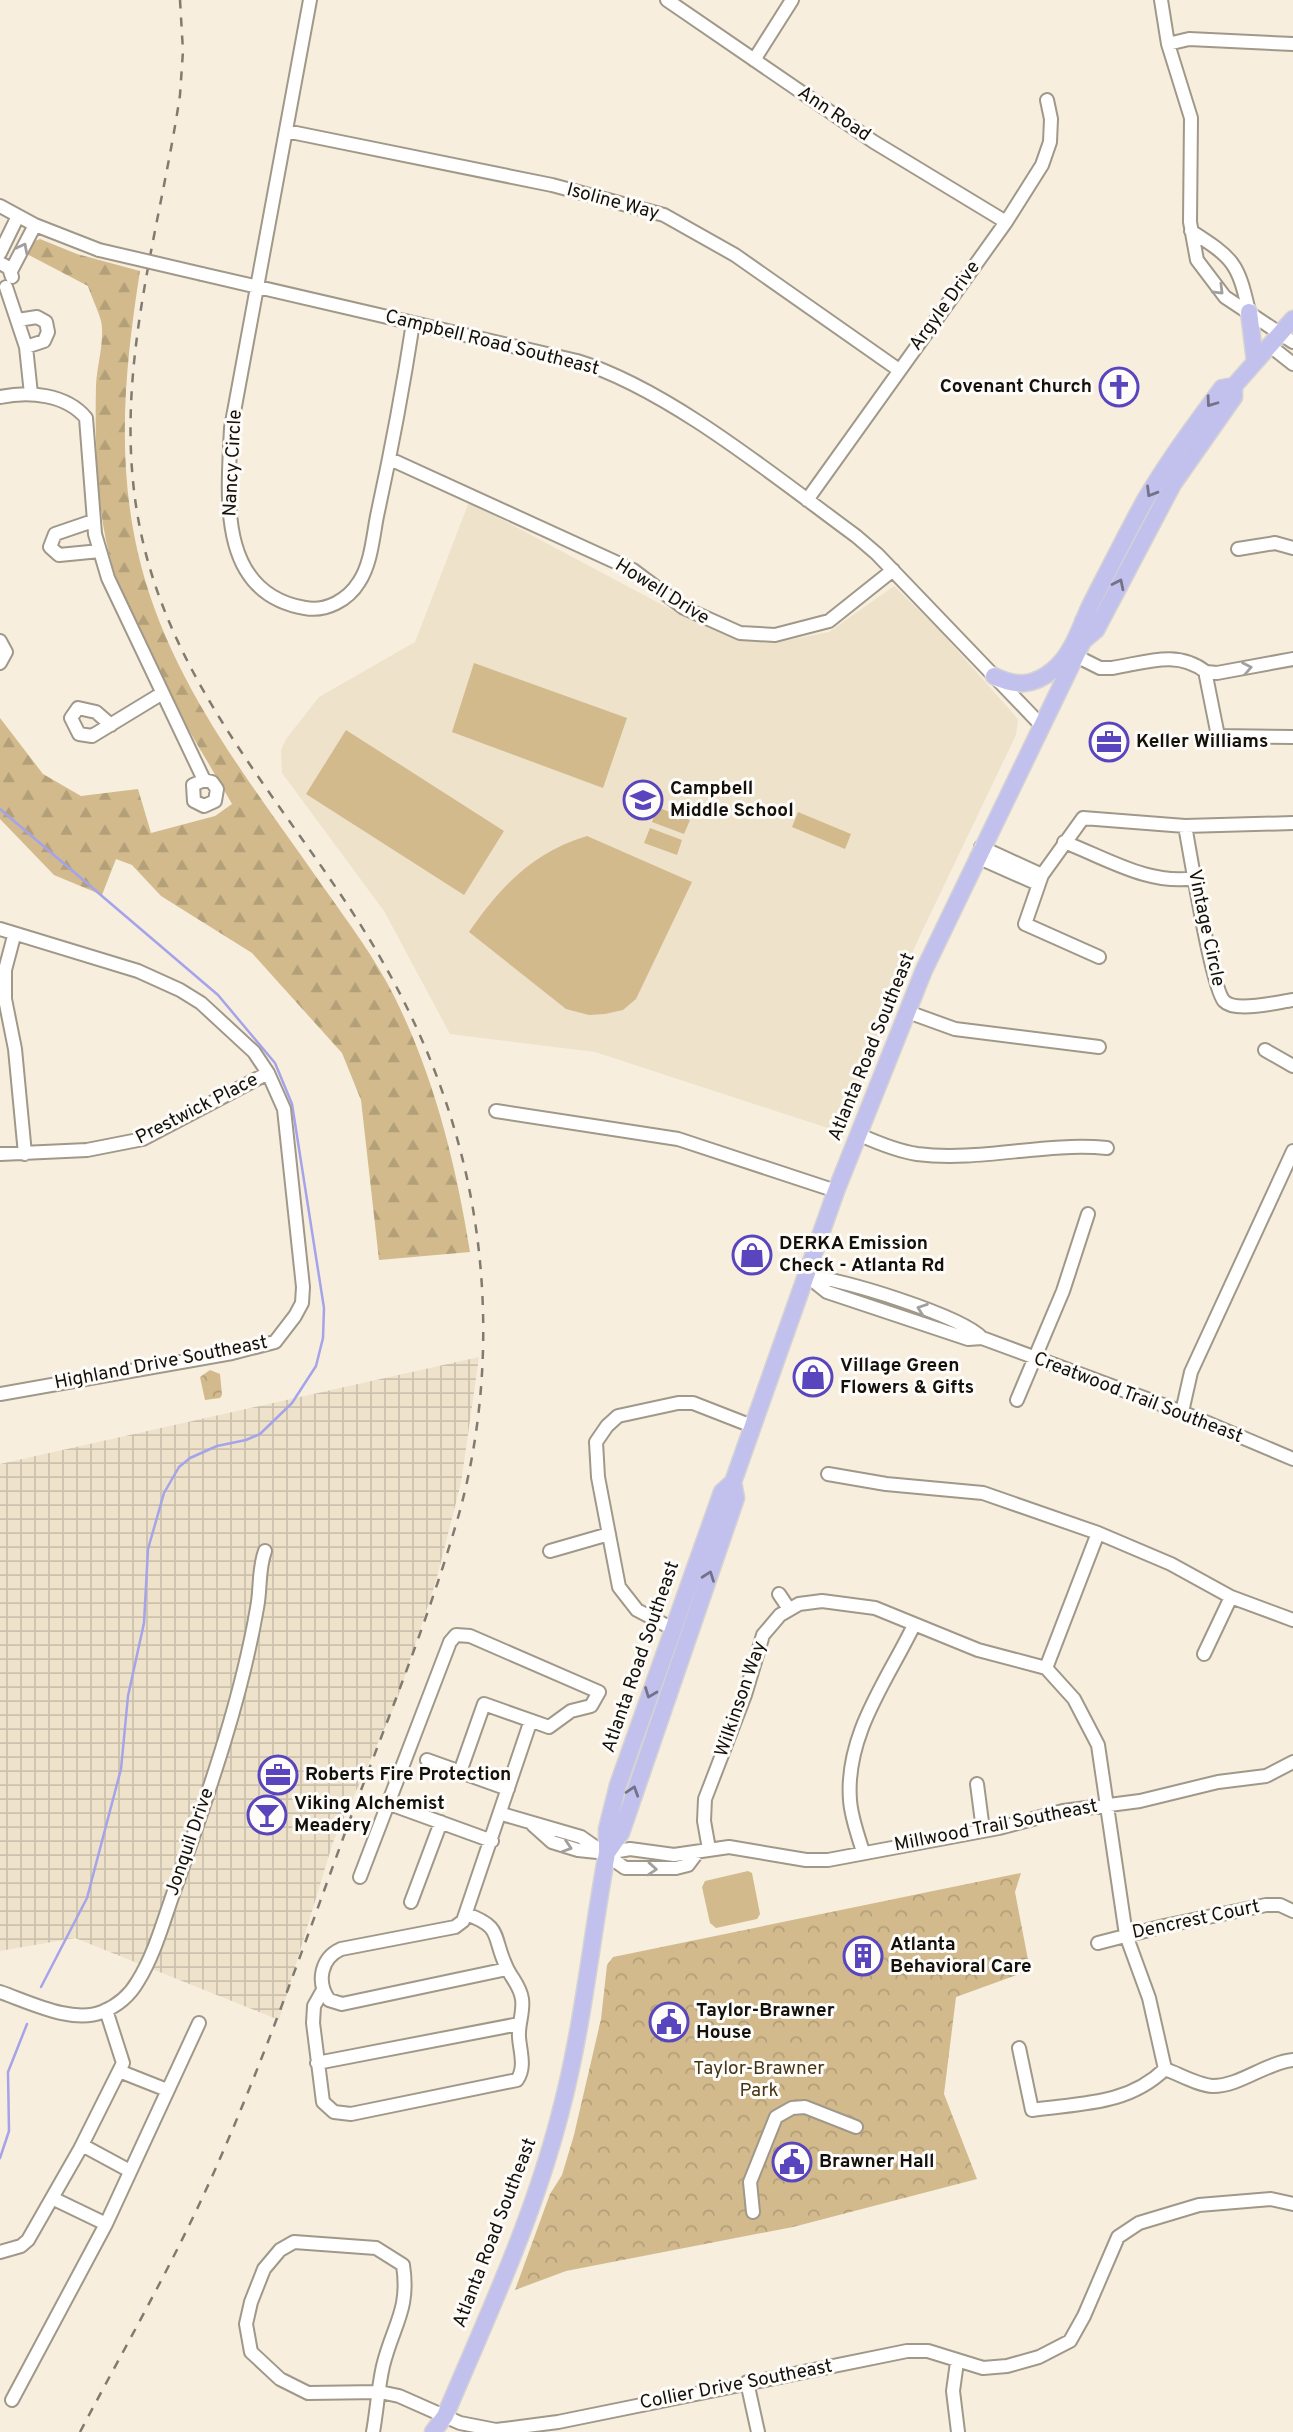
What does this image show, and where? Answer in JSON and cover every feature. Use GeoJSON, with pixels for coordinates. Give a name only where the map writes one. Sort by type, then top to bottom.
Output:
{"type":"FeatureCollection","features":[{"type":"Feature","properties":{"kind":"main road"},"geometry":{"type":"LineString","coordinates":[[1249,312],[1255,361]]}},
{"type":"Feature","properties":{"kind":"main road","name":"Atlanta Road Southeast"},"geometry":{"type":"LineString","coordinates":[[433,2432],[444,2424],[516,2247],[552,2146],[579,2027],[607,1853],[607,1829],[618,1785],[722,1492],[733,1482],[836,1191],[938,937],[1083,641],[1096,630],[1190,456],[1234,397],[1234,386],[1269,345],[1287,337],[1293,319]]}},
{"type":"Feature","properties":{"kind":"main road","name":"Atlanta Road Southeast"},"geometry":{"type":"LineString","coordinates":[[1083,641],[1083,621],[1145,500],[1222,387],[1234,386]]}},
{"type":"Feature","properties":{"kind":"main road"},"geometry":{"type":"LineString","coordinates":[[995,676],[1011,684],[1039,680],[1055,669],[1068,653],[1083,621]]}},
{"type":"Feature","properties":{"kind":"main road","name":"Atlanta Road Southeast"},"geometry":{"type":"LineString","coordinates":[[607,1853],[621,1833],[736,1498],[733,1482]]}},
{"type":"Feature","properties":{"kind":"street","name":"Nancy Circle"},"geometry":{"type":"LineString","coordinates":[[310,0],[231,428],[227,503],[232,540],[247,571],[260,586],[282,601],[305,608],[325,607],[345,598],[365,572],[390,459],[413,323]]}},
{"type":"Feature","properties":{"kind":"street","name":"Ann Road"},"geometry":{"type":"LineString","coordinates":[[667,0],[873,142],[1006,222]]}},
{"type":"Feature","properties":{"kind":"street"},"geometry":{"type":"LineString","coordinates":[[754,60],[792,0]]}},
{"type":"Feature","properties":{"kind":"street"},"geometry":{"type":"LineString","coordinates":[[1161,0],[1168,44],[1191,118],[1191,231],[1194,251],[1206,275],[1225,297],[1287,337]]}},
{"type":"Feature","properties":{"kind":"street"},"geometry":{"type":"LineString","coordinates":[[1168,44],[1189,39],[1293,44]]}},
{"type":"Feature","properties":{"kind":"street","name":"Argyle Drive"},"geometry":{"type":"LineString","coordinates":[[807,500],[1006,222],[1042,165],[1050,142],[1051,118],[1047,100]]}},
{"type":"Feature","properties":{"kind":"street","name":"Isoline Way"},"geometry":{"type":"LineString","coordinates":[[286,131],[552,185],[664,215],[735,255],[899,370]]}},
{"type":"Feature","properties":{"kind":"street","name":"Campbell Road Southeast"},"geometry":{"type":"LineString","coordinates":[[0,206],[35,225],[99,250],[577,361],[616,376],[693,421],[856,536],[893,570],[1041,724]]}},
{"type":"Feature","properties":{"kind":"street"},"geometry":{"type":"LineString","coordinates":[[0,253],[18,216]]}},
{"type":"Feature","properties":{"kind":"street"},"geometry":{"type":"LineString","coordinates":[[31,394],[26,347],[18,320],[3,288],[12,280],[11,271],[35,225]]}},
{"type":"Feature","properties":{"kind":"street"},"geometry":{"type":"LineString","coordinates":[[1191,231],[1217,247],[1235,264],[1249,312]]}},
{"type":"Feature","properties":{"kind":"street"},"geometry":{"type":"LineString","coordinates":[[0,263],[11,271]]}},
{"type":"Feature","properties":{"kind":"street"},"geometry":{"type":"LineString","coordinates":[[18,320],[37,317],[46,322],[44,341],[26,347]]}},
{"type":"Feature","properties":{"kind":"street"},"geometry":{"type":"LineString","coordinates":[[1269,345],[1293,364]]}},
{"type":"Feature","properties":{"kind":"street"},"geometry":{"type":"LineString","coordinates":[[0,397],[31,394],[77,407],[86,418],[93,522],[100,551],[123,614],[204,780]]}},
{"type":"Feature","properties":{"kind":"street","name":"Howell Drive"},"geometry":{"type":"LineString","coordinates":[[390,459],[633,570],[684,608],[740,634],[775,635],[829,621],[893,570]]}},
{"type":"Feature","properties":{"kind":"street"},"geometry":{"type":"LineString","coordinates":[[93,522],[55,534],[50,547],[58,555],[100,551]]}},
{"type":"Feature","properties":{"kind":"street"},"geometry":{"type":"LineString","coordinates":[[1238,549],[1275,543],[1293,548]]}},
{"type":"Feature","properties":{"kind":"street"},"geometry":{"type":"LineString","coordinates":[[0,641],[5,652],[0,663]]}},
{"type":"Feature","properties":{"kind":"street"},"geometry":{"type":"LineString","coordinates":[[1076,656],[1100,668],[1178,657],[1194,663],[1206,672],[1217,673],[1293,659]]}},
{"type":"Feature","properties":{"kind":"street"},"geometry":{"type":"LineString","coordinates":[[1206,672],[1218,736],[1293,737]]}},
{"type":"Feature","properties":{"kind":"street"},"geometry":{"type":"LineString","coordinates":[[110,725],[161,694]]}},
{"type":"Feature","properties":{"kind":"street"},"geometry":{"type":"LineString","coordinates":[[1099,957],[1025,924],[1040,879],[1083,818],[1185,826],[1293,823]]}},
{"type":"Feature","properties":{"kind":"street","name":"Vintage Circle"},"geometry":{"type":"LineString","coordinates":[[1185,826],[1219,991],[1225,1002],[1234,1006],[1293,1000]]}},
{"type":"Feature","properties":{"kind":"street"},"geometry":{"type":"LineString","coordinates":[[1065,842],[1152,877],[1167,881],[1195,878]]}},
{"type":"Feature","properties":{"kind":"street"},"geometry":{"type":"LineString","coordinates":[[979,852],[1040,879]]}},
{"type":"Feature","properties":{"kind":"street","name":"Highland Drive Southeast"},"geometry":{"type":"LineString","coordinates":[[0,929],[14,936],[138,971],[180,990],[201,1003],[254,1052],[268,1073],[284,1109],[303,1287],[299,1309],[275,1342],[232,1353],[0,1394]]}},
{"type":"Feature","properties":{"kind":"street"},"geometry":{"type":"LineString","coordinates":[[14,936],[5,970],[5,999],[15,1049],[25,1154]]}},
{"type":"Feature","properties":{"kind":"street"},"geometry":{"type":"LineString","coordinates":[[908,1013],[955,1029],[1099,1047]]}},
{"type":"Feature","properties":{"kind":"street"},"geometry":{"type":"LineString","coordinates":[[1265,1050],[1293,1066]]}},
{"type":"Feature","properties":{"kind":"street","name":"Prestwick Place"},"geometry":{"type":"LineString","coordinates":[[0,1154],[118,1147],[144,1139],[268,1073]]}},
{"type":"Feature","properties":{"kind":"street"},"geometry":{"type":"LineString","coordinates":[[496,1111],[678,1139],[836,1191]]}},
{"type":"Feature","properties":{"kind":"street"},"geometry":{"type":"LineString","coordinates":[[860,1135],[916,1154],[954,1155],[1049,1146],[1107,1148]]}},
{"type":"Feature","properties":{"kind":"street"},"geometry":{"type":"LineString","coordinates":[[1182,1412],[1191,1372],[1293,1151]]}},
{"type":"Feature","properties":{"kind":"street"},"geometry":{"type":"LineString","coordinates":[[1017,1400],[1063,1291],[1088,1214]]}},
{"type":"Feature","properties":{"kind":"street","name":"Creatwood Trail Southeast"},"geometry":{"type":"LineString","coordinates":[[807,1276],[827,1292],[968,1339],[982,1338],[1182,1412],[1293,1459]]}},
{"type":"Feature","properties":{"kind":"street"},"geometry":{"type":"LineString","coordinates":[[673,1629],[637,1610],[619,1587],[595,1455],[596,1442],[618,1416],[678,1403],[693,1403],[752,1426]]}},
{"type":"Feature","properties":{"kind":"street"},"geometry":{"type":"LineString","coordinates":[[828,1474],[886,1484],[969,1490],[1098,1533],[1171,1564],[1231,1597],[1293,1620]]}},
{"type":"Feature","properties":{"kind":"street"},"geometry":{"type":"LineString","coordinates":[[1046,1668],[1098,1533]]}},
{"type":"Feature","properties":{"kind":"street"},"geometry":{"type":"LineString","coordinates":[[550,1551],[609,1534]]}},
{"type":"Feature","properties":{"kind":"street","name":"Jonquil Drive"},"geometry":{"type":"LineString","coordinates":[[106,2010],[117,2005],[137,1983],[153,1948],[198,1825],[238,1690],[258,1606],[260,1566],[265,1551]]}},
{"type":"Feature","properties":{"kind":"street"},"geometry":{"type":"LineString","coordinates":[[779,1594],[789,1609],[810,1601],[875,1608],[978,1650],[1046,1668],[1074,1699],[1098,1745],[1126,1935],[1149,1998],[1165,2069]]}},
{"type":"Feature","properties":{"kind":"street"},"geometry":{"type":"LineString","coordinates":[[1204,1654],[1231,1597]]}},
{"type":"Feature","properties":{"kind":"street","name":"Wilkinson Way"},"geometry":{"type":"LineString","coordinates":[[703,1851],[705,1799],[745,1695],[763,1635],[770,1625],[789,1609]]}},
{"type":"Feature","properties":{"kind":"street"},"geometry":{"type":"LineString","coordinates":[[863,1852],[850,1803],[850,1764],[855,1741],[914,1625]]}},
{"type":"Feature","properties":{"kind":"street"},"geometry":{"type":"LineString","coordinates":[[360,1877],[450,1642],[456,1635],[470,1636],[599,1692],[591,1706],[571,1711],[549,1727],[530,1723],[484,1704],[460,1772]]}},
{"type":"Feature","properties":{"kind":"street"},"geometry":{"type":"LineString","coordinates":[[466,1913],[485,1921],[495,1930],[507,1969],[517,1981],[522,1999],[519,2024],[522,2065],[517,2080],[351,2114],[338,2114],[325,2106],[317,2063],[314,2006],[323,1990],[324,1968],[333,1952],[455,1927],[463,1922],[466,1913],[492,1841],[502,1814],[530,1723]]}},
{"type":"Feature","properties":{"kind":"street"},"geometry":{"type":"LineString","coordinates":[[427,1760],[508,1789]]}},
{"type":"Feature","properties":{"kind":"street","name":"Millwood Trail Southeast"},"geometry":{"type":"LineString","coordinates":[[607,1853],[630,1849],[661,1856],[729,1847],[806,1860],[847,1857],[1063,1811],[1140,1801],[1218,1782],[1266,1776],[1293,1762]]}},
{"type":"Feature","properties":{"kind":"street"},"geometry":{"type":"LineString","coordinates":[[977,1784],[983,1830]]}},
{"type":"Feature","properties":{"kind":"street"},"geometry":{"type":"LineString","coordinates":[[390,1804],[492,1841]]}},
{"type":"Feature","properties":{"kind":"street"},"geometry":{"type":"LineString","coordinates":[[502,1814],[581,1837],[625,1868],[666,1870],[688,1864],[703,1851]]}},
{"type":"Feature","properties":{"kind":"street"},"geometry":{"type":"LineString","coordinates":[[411,1902],[441,1822]]}},
{"type":"Feature","properties":{"kind":"street"},"geometry":{"type":"LineString","coordinates":[[533,1825],[552,1842],[578,1850],[607,1853]]}},
{"type":"Feature","properties":{"kind":"street","name":"Dencrest Court"},"geometry":{"type":"LineString","coordinates":[[1098,1943],[1266,1905],[1280,1905],[1293,1911]]}},
{"type":"Feature","properties":{"kind":"street"},"geometry":{"type":"LineString","coordinates":[[323,1990],[329,2000],[342,2004],[507,1969]]}},
{"type":"Feature","properties":{"kind":"street"},"geometry":{"type":"LineString","coordinates":[[0,1992],[66,2013],[84,2015],[106,2010],[122,2054],[119,2071],[82,2145],[29,2240],[21,2246],[0,2252]]}},
{"type":"Feature","properties":{"kind":"street"},"geometry":{"type":"LineString","coordinates":[[12,2400],[106,2224],[200,2023]]}},
{"type":"Feature","properties":{"kind":"street"},"geometry":{"type":"LineString","coordinates":[[317,2063],[519,2024]]}},
{"type":"Feature","properties":{"kind":"street"},"geometry":{"type":"LineString","coordinates":[[1019,2048],[1032,2110],[1104,2102],[1130,2094],[1149,2084],[1165,2069]]}},
{"type":"Feature","properties":{"kind":"street"},"geometry":{"type":"LineString","coordinates":[[1165,2069],[1211,2086],[1225,2084],[1278,2061],[1293,2060]]}},
{"type":"Feature","properties":{"kind":"street"},"geometry":{"type":"LineString","coordinates":[[119,2071],[167,2090]]}},
{"type":"Feature","properties":{"kind":"street"},"geometry":{"type":"LineString","coordinates":[[753,2213],[750,2182],[776,2117],[793,2108],[805,2107],[856,2127]]}},
{"type":"Feature","properties":{"kind":"street"},"geometry":{"type":"LineString","coordinates":[[82,2145],[130,2171]]}},
{"type":"Feature","properties":{"kind":"street"},"geometry":{"type":"LineString","coordinates":[[52,2198],[106,2224]]}},
{"type":"Feature","properties":{"kind":"street","name":"Collier Drive Southeast"},"geometry":{"type":"LineString","coordinates":[[380,2392],[399,2396],[444,2424],[496,2430],[563,2426],[747,2382],[914,2350],[935,2353],[983,2368],[1007,2366],[1039,2357],[1070,2341],[1084,2316],[1118,2237],[1139,2223],[1199,2205],[1271,2199],[1293,2204]]}},
{"type":"Feature","properties":{"kind":"street"},"geometry":{"type":"LineString","coordinates":[[373,2432],[389,2343],[406,2300],[403,2265],[376,2248],[364,2246],[294,2242],[280,2250],[264,2269],[251,2302],[246,2324],[251,2352],[280,2379],[308,2393],[380,2392]]}},
{"type":"Feature","properties":{"kind":"street"},"geometry":{"type":"LineString","coordinates":[[957,2362],[953,2391],[958,2432]]}},
{"type":"Feature","properties":{"kind":"street"},"geometry":{"type":"LineString","coordinates":[[747,2382],[758,2432]]}},
{"type":"Feature","properties":{"kind":"shaded area","name":"Campbell Middle School"},"geometry":{"type":"Polygon","coordinates":[[[469,502],[687,618],[738,639],[778,642],[829,632],[894,586],[940,631],[1018,719],[1016,735],[916,944],[840,1132],[595,1052],[450,1034],[384,911],[282,773],[281,750],[286,739],[319,697],[415,642],[469,502]]]}},
{"type":"Feature","properties":{"kind":"shaded area"},"geometry":{"type":"Polygon","coordinates":[[[479,1357],[461,1483],[436,1581],[396,1703],[333,1842],[279,2020],[75,1938],[0,1951],[0,1464],[479,1357]]]}},
{"type":"Feature","properties":{"kind":"green space"},"geometry":{"type":"Polygon","coordinates":[[[40,239],[77,254],[140,271],[127,377],[125,447],[131,518],[151,600],[190,687],[214,729],[361,940],[394,996],[421,1057],[442,1121],[470,1252],[379,1260],[361,1100],[342,1053],[252,953],[161,896],[132,865],[116,859],[102,895],[54,875],[0,819],[0,718],[43,774],[81,796],[138,789],[151,833],[215,816],[232,804],[155,669],[123,597],[103,524],[96,454],[101,321],[88,286],[25,253],[32,242],[40,239]]]}},
{"type":"Feature","properties":{"kind":"green space"},"geometry":{"type":"Polygon","coordinates":[[[474,663],[627,718],[603,788],[452,732],[474,663]]]}},
{"type":"Feature","properties":{"kind":"green space"},"geometry":{"type":"Polygon","coordinates":[[[346,730],[504,831],[464,895],[306,794],[346,730]]]}},
{"type":"Feature","properties":{"kind":"green space"},"geometry":{"type":"Polygon","coordinates":[[[657,807],[690,820],[684,834],[652,822],[657,807]]]}},
{"type":"Feature","properties":{"kind":"green space"},"geometry":{"type":"Polygon","coordinates":[[[798,812],[851,834],[845,849],[792,827],[798,812]]]}},
{"type":"Feature","properties":{"kind":"green space"},"geometry":{"type":"Polygon","coordinates":[[[650,828],[682,840],[677,855],[644,843],[650,828]]]}},
{"type":"Feature","properties":{"kind":"green space"},"geometry":{"type":"Polygon","coordinates":[[[587,836],[692,882],[636,999],[623,1010],[589,1015],[566,1009],[469,932],[493,900],[534,861],[550,851],[587,836]]]}},
{"type":"Feature","properties":{"kind":"green space"},"geometry":{"type":"Polygon","coordinates":[[[210,1370],[220,1374],[222,1395],[220,1398],[205,1400],[200,1377],[210,1370]]]}},
{"type":"Feature","properties":{"kind":"green space"},"geometry":{"type":"Polygon","coordinates":[[[748,1871],[752,1873],[760,1914],[757,1919],[716,1928],[710,1923],[702,1887],[705,1881],[748,1871]]]}},
{"type":"Feature","properties":{"kind":"green space","name":"Taylor-Brawner Park"},"geometry":{"type":"Polygon","coordinates":[[[1021,1873],[1015,1892],[1030,1970],[956,1997],[944,2094],[977,2179],[793,2227],[566,2271],[515,2290],[550,2194],[562,2175],[574,2135],[601,2019],[607,1965],[613,1957],[1021,1873]]]}},
{"type":"Feature","properties":{"kind":"waterway"},"geometry":{"type":"LineString","coordinates":[[0,809],[218,995],[275,1063],[292,1104],[324,1308],[323,1338],[316,1366],[292,1403],[260,1434],[217,1446],[190,1458],[179,1467],[164,1493],[148,1549],[144,1623],[128,1696],[121,1769],[87,1898],[41,1987]]}},
{"type":"Feature","properties":{"kind":"waterway"},"geometry":{"type":"LineString","coordinates":[[0,2158],[9,2131],[8,2072],[27,2024]]}},
{"type":"Feature","properties":{"kind":"railway"},"geometry":{"type":"LineString","coordinates":[[80,2432],[203,2197],[270,2037],[407,1669],[447,1553],[470,1470],[482,1379],[482,1288],[471,1197],[461,1153],[432,1063],[392,978],[360,924],[218,716],[188,662],[163,606],[144,546],[133,481],[132,384],[137,335],[180,95],[183,51],[180,0]]}},
{"type":"Feature","properties":{"kind":"place","name":"Covenant Church"},"geometry":{"type":"Point","coordinates":[1119,387]}},
{"type":"Feature","properties":{"kind":"place","name":"Keller Williams"},"geometry":{"type":"Point","coordinates":[1109,742]}},
{"type":"Feature","properties":{"kind":"place","name":"Campbell Middle School"},"geometry":{"type":"Point","coordinates":[643,800]}},
{"type":"Feature","properties":{"kind":"place","name":"DERKA Emission Check - Atlanta Rd"},"geometry":{"type":"Point","coordinates":[752,1255]}},
{"type":"Feature","properties":{"kind":"place","name":"Village Green Flowers & Gifts"},"geometry":{"type":"Point","coordinates":[813,1377]}},
{"type":"Feature","properties":{"kind":"place","name":"Roberts Fire Protection"},"geometry":{"type":"Point","coordinates":[278,1775]}},
{"type":"Feature","properties":{"kind":"place","name":"Viking Alchemist Meadery"},"geometry":{"type":"Point","coordinates":[267,1815]}},
{"type":"Feature","properties":{"kind":"place","name":"Atlanta Behavioral Care"},"geometry":{"type":"Point","coordinates":[863,1956]}},
{"type":"Feature","properties":{"kind":"place","name":"Taylor-Brawner House"},"geometry":{"type":"Point","coordinates":[669,2022]}},
{"type":"Feature","properties":{"kind":"place","name":"Brawner Hall"},"geometry":{"type":"Point","coordinates":[792,2162]}}]}
